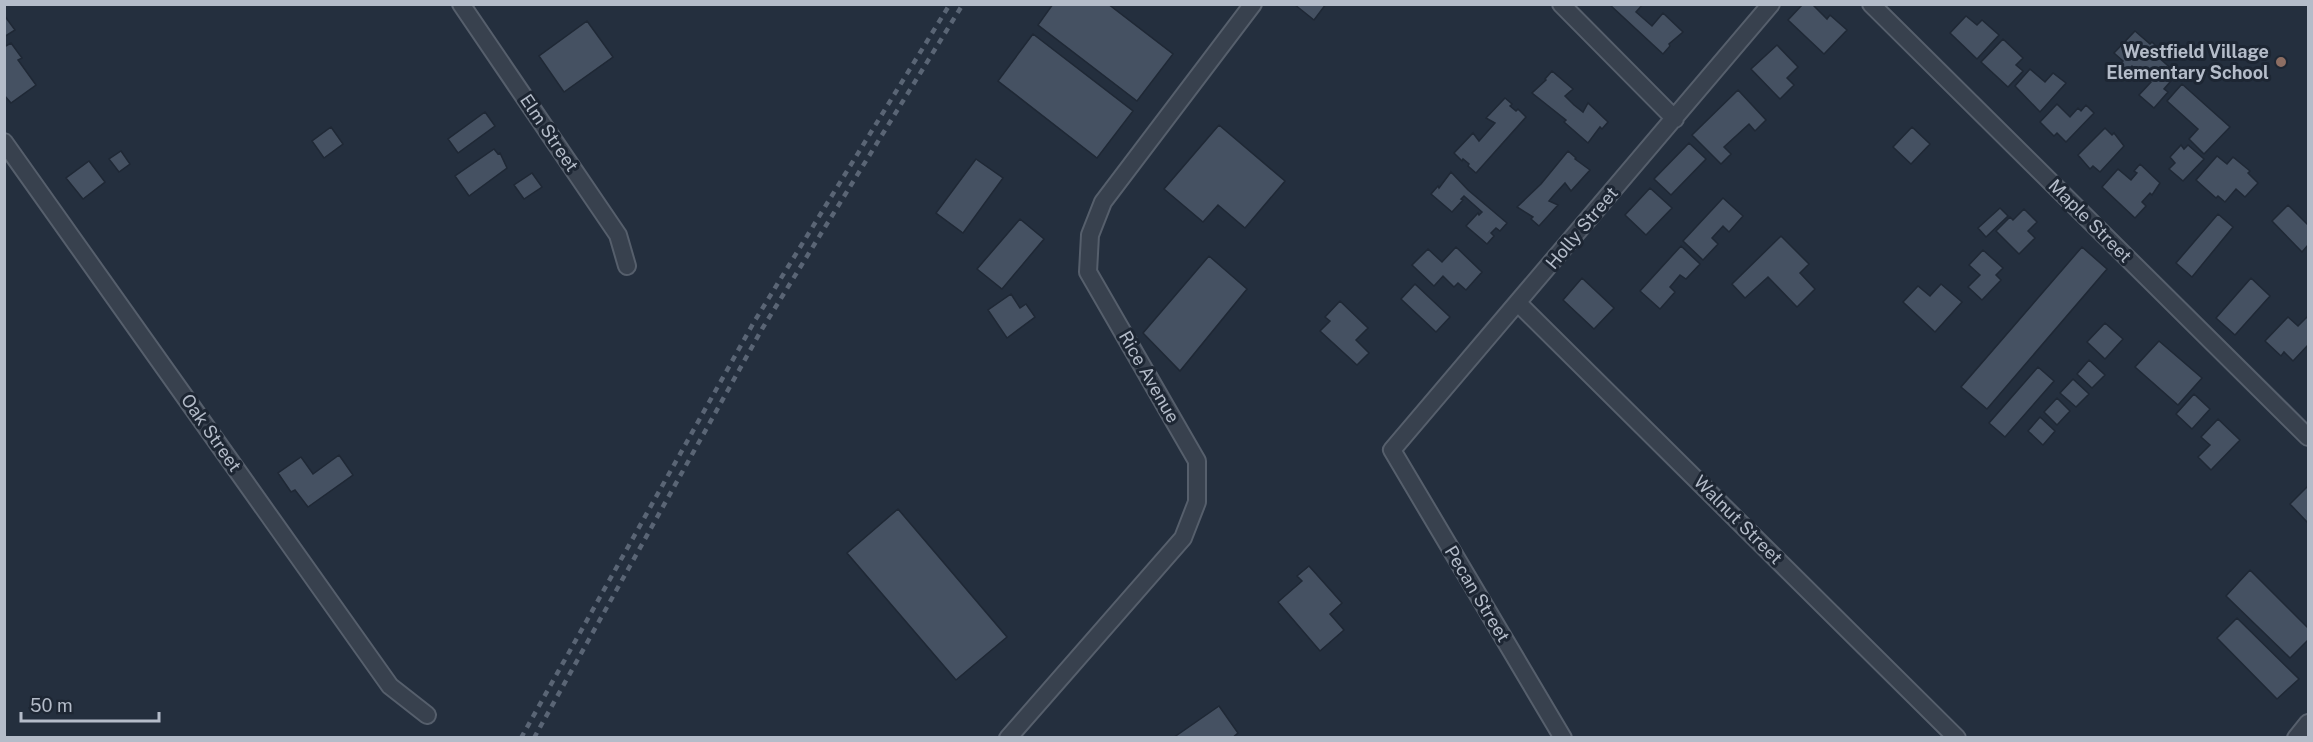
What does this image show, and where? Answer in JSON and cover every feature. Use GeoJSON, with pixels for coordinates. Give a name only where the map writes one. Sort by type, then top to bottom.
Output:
{"type":"FeatureCollection","features":[{"type":"Feature","properties":{"kind":"street","name":"Elm Street"},"geometry":{"type":"LineString","coordinates":[[461,4],[618,235],[627,266]]}},
{"type":"Feature","properties":{"kind":"street","name":"Rice Avenue"},"geometry":{"type":"LineString","coordinates":[[1008,738],[1183,538],[1197,502],[1197,461],[1089,272],[1090,235],[1103,202],[1253,4]]}},
{"type":"Feature","properties":{"kind":"street"},"geometry":{"type":"LineString","coordinates":[[1561,4],[1674,119]]}},
{"type":"Feature","properties":{"kind":"street","name":"Holly Street"},"geometry":{"type":"LineString","coordinates":[[1392,450],[1771,4]]}},
{"type":"Feature","properties":{"kind":"street","name":"Maple Street"},"geometry":{"type":"LineString","coordinates":[[1871,4],[2308,438]]}},
{"type":"Feature","properties":{"kind":"street","name":"Oak Street"},"geometry":{"type":"LineString","coordinates":[[4,142],[390,686],[427,715]]}},
{"type":"Feature","properties":{"kind":"street","name":"Walnut Street"},"geometry":{"type":"LineString","coordinates":[[1518,303],[1957,738]]}},
{"type":"Feature","properties":{"kind":"street","name":"Pecan Street"},"geometry":{"type":"LineString","coordinates":[[1392,450],[1563,738]]}},
{"type":"Feature","properties":{"kind":"street"},"geometry":{"type":"LineString","coordinates":[[2296,738],[2308,723]]}},
{"type":"Feature","properties":{"kind":"building"},"geometry":{"type":"Polygon","coordinates":[[[1053,4],[1108,4],[1173,54],[1137,101],[1038,25],[1053,4]]]}},
{"type":"Feature","properties":{"kind":"building"},"geometry":{"type":"Polygon","coordinates":[[[1294,4],[1326,4],[1314,20],[1294,4]]]}},
{"type":"Feature","properties":{"kind":"building"},"geometry":{"type":"Polygon","coordinates":[[[1609,4],[1643,4],[1636,12],[1652,26],[1663,13],[1683,32],[1669,44],[1670,46],[1663,54],[1609,4]]]}},
{"type":"Feature","properties":{"kind":"building"},"geometry":{"type":"Polygon","coordinates":[[[1803,4],[1812,4],[1827,19],[1830,15],[1847,30],[1824,54],[1788,20],[1803,4]]]}},
{"type":"Feature","properties":{"kind":"building"},"geometry":{"type":"Polygon","coordinates":[[[4,15],[15,30],[4,37],[4,15]]]}},
{"type":"Feature","properties":{"kind":"building"},"geometry":{"type":"Polygon","coordinates":[[[1966,16],[1977,25],[1982,20],[1999,35],[1977,59],[1950,33],[1966,16]]]}},
{"type":"Feature","properties":{"kind":"building"},"geometry":{"type":"Polygon","coordinates":[[[587,21],[613,57],[564,92],[539,56],[587,21]]]}},
{"type":"Feature","properties":{"kind":"building"},"geometry":{"type":"Polygon","coordinates":[[[2135,31],[2160,50],[2156,55],[2177,74],[2164,89],[2168,92],[2154,108],[2139,95],[2151,82],[2132,66],[2128,71],[2120,64],[2123,61],[2114,53],[2135,31]]]}},
{"type":"Feature","properties":{"kind":"building"},"geometry":{"type":"Polygon","coordinates":[[[1033,34],[1133,111],[1097,158],[998,81],[1033,34]]]}},
{"type":"Feature","properties":{"kind":"building"},"geometry":{"type":"Polygon","coordinates":[[[2003,39],[2023,58],[2016,65],[2023,71],[2008,87],[1981,62],[2003,39]]]}},
{"type":"Feature","properties":{"kind":"building"},"geometry":{"type":"Polygon","coordinates":[[[11,43],[22,58],[18,60],[36,85],[11,103],[4,95],[4,47],[11,43]]]}},
{"type":"Feature","properties":{"kind":"building"},"geometry":{"type":"Polygon","coordinates":[[[1777,45],[1798,67],[1787,78],[1794,85],[1780,99],[1751,69],[1777,45]]]}},
{"type":"Feature","properties":{"kind":"building"},"geometry":{"type":"Polygon","coordinates":[[[2030,69],[2045,82],[2053,73],[2066,83],[2040,112],[2015,86],[2030,69]]]}},
{"type":"Feature","properties":{"kind":"building"},"geometry":{"type":"Polygon","coordinates":[[[1552,71],[1573,89],[1565,96],[1574,105],[1583,112],[1588,103],[1608,122],[1602,129],[1600,127],[1588,143],[1564,122],[1566,120],[1532,93],[1552,71]]]}},
{"type":"Feature","properties":{"kind":"building"},"geometry":{"type":"Polygon","coordinates":[[[2182,84],[2230,127],[2204,154],[2189,139],[2198,129],[2167,101],[2182,84]]]}},
{"type":"Feature","properties":{"kind":"building"},"geometry":{"type":"Polygon","coordinates":[[[1738,90],[1766,120],[1755,131],[1749,124],[1724,147],[1731,154],[1721,164],[1692,135],[1738,90]]]}},
{"type":"Feature","properties":{"kind":"building"},"geometry":{"type":"Polygon","coordinates":[[[1505,98],[1512,104],[1510,106],[1516,111],[1518,109],[1526,117],[1476,173],[1468,166],[1469,164],[1454,153],[1473,133],[1479,141],[1495,123],[1486,118],[1505,98]]]}},
{"type":"Feature","properties":{"kind":"building"},"geometry":{"type":"Polygon","coordinates":[[[2057,104],[2070,117],[2078,108],[2081,111],[2086,105],[2094,113],[2066,142],[2057,133],[2054,136],[2040,122],[2057,104]]]}},
{"type":"Feature","properties":{"kind":"building"},"geometry":{"type":"Polygon","coordinates":[[[485,112],[495,126],[458,153],[448,139],[485,112]]]}},
{"type":"Feature","properties":{"kind":"building"},"geometry":{"type":"Polygon","coordinates":[[[1219,125],[1285,181],[1245,228],[1218,205],[1203,222],[1164,189],[1219,125]]]}},
{"type":"Feature","properties":{"kind":"building"},"geometry":{"type":"Polygon","coordinates":[[[331,127],[343,144],[324,158],[312,141],[331,127]]]}},
{"type":"Feature","properties":{"kind":"building"},"geometry":{"type":"Polygon","coordinates":[[[1912,127],[1930,144],[1911,164],[1893,147],[1912,127]]]}},
{"type":"Feature","properties":{"kind":"building"},"geometry":{"type":"Polygon","coordinates":[[[2105,128],[2112,135],[2114,133],[2124,146],[2100,172],[2093,166],[2090,169],[2078,155],[2105,128]]]}},
{"type":"Feature","properties":{"kind":"building"},"geometry":{"type":"Polygon","coordinates":[[[1689,143],[1706,159],[1671,195],[1654,179],[1689,143]]]}},
{"type":"Feature","properties":{"kind":"building"},"geometry":{"type":"Polygon","coordinates":[[[2181,145],[2184,149],[2188,145],[2204,159],[2183,181],[2169,169],[2175,163],[2170,157],[2181,145]]]}},
{"type":"Feature","properties":{"kind":"building"},"geometry":{"type":"Polygon","coordinates":[[[494,149],[498,154],[500,153],[507,168],[469,196],[455,176],[494,149]]]}},
{"type":"Feature","properties":{"kind":"building"},"geometry":{"type":"Polygon","coordinates":[[[121,151],[130,164],[119,172],[109,159],[121,151]]]}},
{"type":"Feature","properties":{"kind":"building"},"geometry":{"type":"Polygon","coordinates":[[[1568,151],[1590,170],[1571,191],[1565,183],[1554,195],[1549,201],[1558,205],[1539,226],[1531,219],[1533,217],[1517,207],[1541,184],[1568,151]]]}},
{"type":"Feature","properties":{"kind":"building"},"geometry":{"type":"Polygon","coordinates":[[[2217,156],[2227,164],[2233,157],[2250,171],[2248,173],[2258,183],[2245,197],[2236,189],[2225,202],[2218,196],[2216,198],[2196,180],[2217,156]]]}},
{"type":"Feature","properties":{"kind":"building"},"geometry":{"type":"Polygon","coordinates":[[[976,159],[1003,178],[963,233],[936,213],[976,159]]]}},
{"type":"Feature","properties":{"kind":"building"},"geometry":{"type":"Polygon","coordinates":[[[89,161],[105,182],[83,199],[66,178],[89,161]]]}},
{"type":"Feature","properties":{"kind":"building"},"geometry":{"type":"Polygon","coordinates":[[[2140,164],[2160,183],[2152,195],[2150,193],[2142,202],[2146,206],[2135,218],[2102,187],[2118,169],[2131,180],[2140,164]]]}},
{"type":"Feature","properties":{"kind":"building"},"geometry":{"type":"Polygon","coordinates":[[[1451,172],[1468,190],[1507,223],[1500,231],[1496,228],[1491,233],[1494,236],[1487,244],[1466,226],[1478,213],[1479,215],[1482,212],[1464,196],[1452,212],[1431,194],[1438,186],[1439,188],[1451,172]]]}},
{"type":"Feature","properties":{"kind":"building"},"geometry":{"type":"Polygon","coordinates":[[[532,173],[542,187],[524,199],[514,185],[532,173]]]}},
{"type":"Feature","properties":{"kind":"building"},"geometry":{"type":"Polygon","coordinates":[[[1650,188],[1672,208],[1646,235],[1625,215],[1650,188]]]}},
{"type":"Feature","properties":{"kind":"building"},"geometry":{"type":"Polygon","coordinates":[[[1723,198],[1743,216],[1729,232],[1723,226],[1712,238],[1718,244],[1703,260],[1683,241],[1723,198]]]}},
{"type":"Feature","properties":{"kind":"building"},"geometry":{"type":"Polygon","coordinates":[[[2288,205],[2308,225],[2308,245],[2302,252],[2272,221],[2288,205]]]}},
{"type":"Feature","properties":{"kind":"building"},"geometry":{"type":"Polygon","coordinates":[[[2000,208],[2008,216],[1986,237],[1978,228],[2000,208]]]}},
{"type":"Feature","properties":{"kind":"building"},"geometry":{"type":"Polygon","coordinates":[[[2024,209],[2037,222],[2028,231],[2035,238],[2019,254],[1996,231],[2010,217],[2013,220],[2024,209]]]}},
{"type":"Feature","properties":{"kind":"building"},"geometry":{"type":"Polygon","coordinates":[[[2218,214],[2233,227],[2192,277],[2176,263],[2218,214]]]}},
{"type":"Feature","properties":{"kind":"building"},"geometry":{"type":"Polygon","coordinates":[[[1020,219],[1044,239],[1002,289],[977,269],[1020,219]]]}},
{"type":"Feature","properties":{"kind":"building"},"geometry":{"type":"Polygon","coordinates":[[[1781,236],[1809,264],[1800,273],[1815,289],[1797,307],[1768,277],[1745,298],[1732,284],[1781,236]]]}},
{"type":"Feature","properties":{"kind":"building"},"geometry":{"type":"Polygon","coordinates":[[[1681,246],[1700,264],[1686,279],[1680,275],[1670,287],[1675,292],[1660,309],[1640,291],[1681,246]]]}},
{"type":"Feature","properties":{"kind":"building"},"geometry":{"type":"Polygon","coordinates":[[[1456,247],[1482,272],[1466,290],[1458,283],[1454,287],[1443,276],[1434,286],[1412,265],[1428,249],[1442,262],[1456,247]]]}},
{"type":"Feature","properties":{"kind":"building"},"geometry":{"type":"Polygon","coordinates":[[[2082,247],[2107,269],[1987,409],[1961,387],[2082,247]]]}},
{"type":"Feature","properties":{"kind":"building"},"geometry":{"type":"Polygon","coordinates":[[[1983,250],[2003,268],[1996,275],[2001,280],[1982,300],[1968,287],[1980,275],[1969,265],[1983,250]]]}},
{"type":"Feature","properties":{"kind":"building"},"geometry":{"type":"Polygon","coordinates":[[[1209,256],[1247,289],[1180,371],[1143,333],[1209,256]]]}},
{"type":"Feature","properties":{"kind":"building"},"geometry":{"type":"Polygon","coordinates":[[[1582,278],[1614,308],[1594,329],[1563,300],[1582,278]]]}},
{"type":"Feature","properties":{"kind":"building"},"geometry":{"type":"Polygon","coordinates":[[[2251,278],[2270,296],[2235,335],[2216,318],[2251,278]]]}},
{"type":"Feature","properties":{"kind":"building"},"geometry":{"type":"Polygon","coordinates":[[[1415,284],[1450,317],[1436,332],[1401,299],[1415,284]]]}},
{"type":"Feature","properties":{"kind":"building"},"geometry":{"type":"Polygon","coordinates":[[[1941,284],[1962,302],[1935,332],[1903,302],[1918,286],[1930,296],[1941,284]]]}},
{"type":"Feature","properties":{"kind":"building"},"geometry":{"type":"Polygon","coordinates":[[[1011,294],[1020,308],[1026,304],[1035,317],[1007,338],[988,310],[1011,294]]]}},
{"type":"Feature","properties":{"kind":"building"},"geometry":{"type":"Polygon","coordinates":[[[1340,301],[1368,328],[1356,340],[1369,353],[1357,365],[1320,331],[1330,321],[1325,317],[1340,301]]]}},
{"type":"Feature","properties":{"kind":"building"},"geometry":{"type":"Polygon","coordinates":[[[2288,317],[2298,326],[2307,317],[2308,319],[2308,345],[2293,361],[2284,352],[2281,356],[2265,341],[2288,317]]]}},
{"type":"Feature","properties":{"kind":"building"},"geometry":{"type":"Polygon","coordinates":[[[2105,323],[2123,339],[2105,359],[2087,342],[2105,323]]]}},
{"type":"Feature","properties":{"kind":"building"},"geometry":{"type":"Polygon","coordinates":[[[2159,341],[2202,378],[2178,405],[2135,367],[2159,341]]]}},
{"type":"Feature","properties":{"kind":"building"},"geometry":{"type":"Polygon","coordinates":[[[2089,360],[2105,375],[2092,388],[2077,374],[2089,360]]]}},
{"type":"Feature","properties":{"kind":"building"},"geometry":{"type":"Polygon","coordinates":[[[2038,367],[2054,381],[2005,437],[1989,423],[2038,367]]]}},
{"type":"Feature","properties":{"kind":"building"},"geometry":{"type":"Polygon","coordinates":[[[2073,379],[2089,394],[2076,407],[2060,393],[2073,379]]]}},
{"type":"Feature","properties":{"kind":"building"},"geometry":{"type":"Polygon","coordinates":[[[2194,394],[2210,409],[2192,429],[2176,414],[2194,394]]]}},
{"type":"Feature","properties":{"kind":"building"},"geometry":{"type":"Polygon","coordinates":[[[2057,398],[2070,411],[2057,425],[2044,412],[2057,398]]]}},
{"type":"Feature","properties":{"kind":"building"},"geometry":{"type":"Polygon","coordinates":[[[2040,417],[2055,431],[2043,445],[2028,431],[2040,417]]]}},
{"type":"Feature","properties":{"kind":"building"},"geometry":{"type":"Polygon","coordinates":[[[2218,419],[2240,440],[2211,470],[2198,457],[2210,445],[2201,437],[2218,419]]]}},
{"type":"Feature","properties":{"kind":"building"},"geometry":{"type":"Polygon","coordinates":[[[339,455],[353,475],[308,507],[295,490],[291,492],[278,473],[301,457],[313,474],[339,455]]]}},
{"type":"Feature","properties":{"kind":"building"},"geometry":{"type":"Polygon","coordinates":[[[2308,486],[2308,523],[2290,504],[2308,486]]]}},
{"type":"Feature","properties":{"kind":"building"},"geometry":{"type":"Polygon","coordinates":[[[898,509],[1007,637],[956,680],[847,553],[898,509]]]}},
{"type":"Feature","properties":{"kind":"building"},"geometry":{"type":"Polygon","coordinates":[[[1309,566],[1342,603],[1330,614],[1344,630],[1320,651],[1278,602],[1302,581],[1297,576],[1309,566]]]}},
{"type":"Feature","properties":{"kind":"building"},"geometry":{"type":"Polygon","coordinates":[[[2250,570],[2308,628],[2308,640],[2290,658],[2226,596],[2250,570]]]}},
{"type":"Feature","properties":{"kind":"building"},"geometry":{"type":"Polygon","coordinates":[[[2237,618],[2299,679],[2277,699],[2217,638],[2237,618]]]}},
{"type":"Feature","properties":{"kind":"building"},"geometry":{"type":"Polygon","coordinates":[[[1219,706],[1238,733],[1232,738],[1173,738],[1219,706]]]}},
{"type":"Feature","properties":{"kind":"railway"},"geometry":{"type":"LineString","coordinates":[[521,738],[754,322],[950,4]]}},
{"type":"Feature","properties":{"kind":"railway"},"geometry":{"type":"LineString","coordinates":[[534,738],[762,329],[963,4]]}},
{"type":"Feature","properties":{"kind":"place","name":"Westfield Village Elementary School"},"geometry":{"type":"Point","coordinates":[2281,62]}}]}
